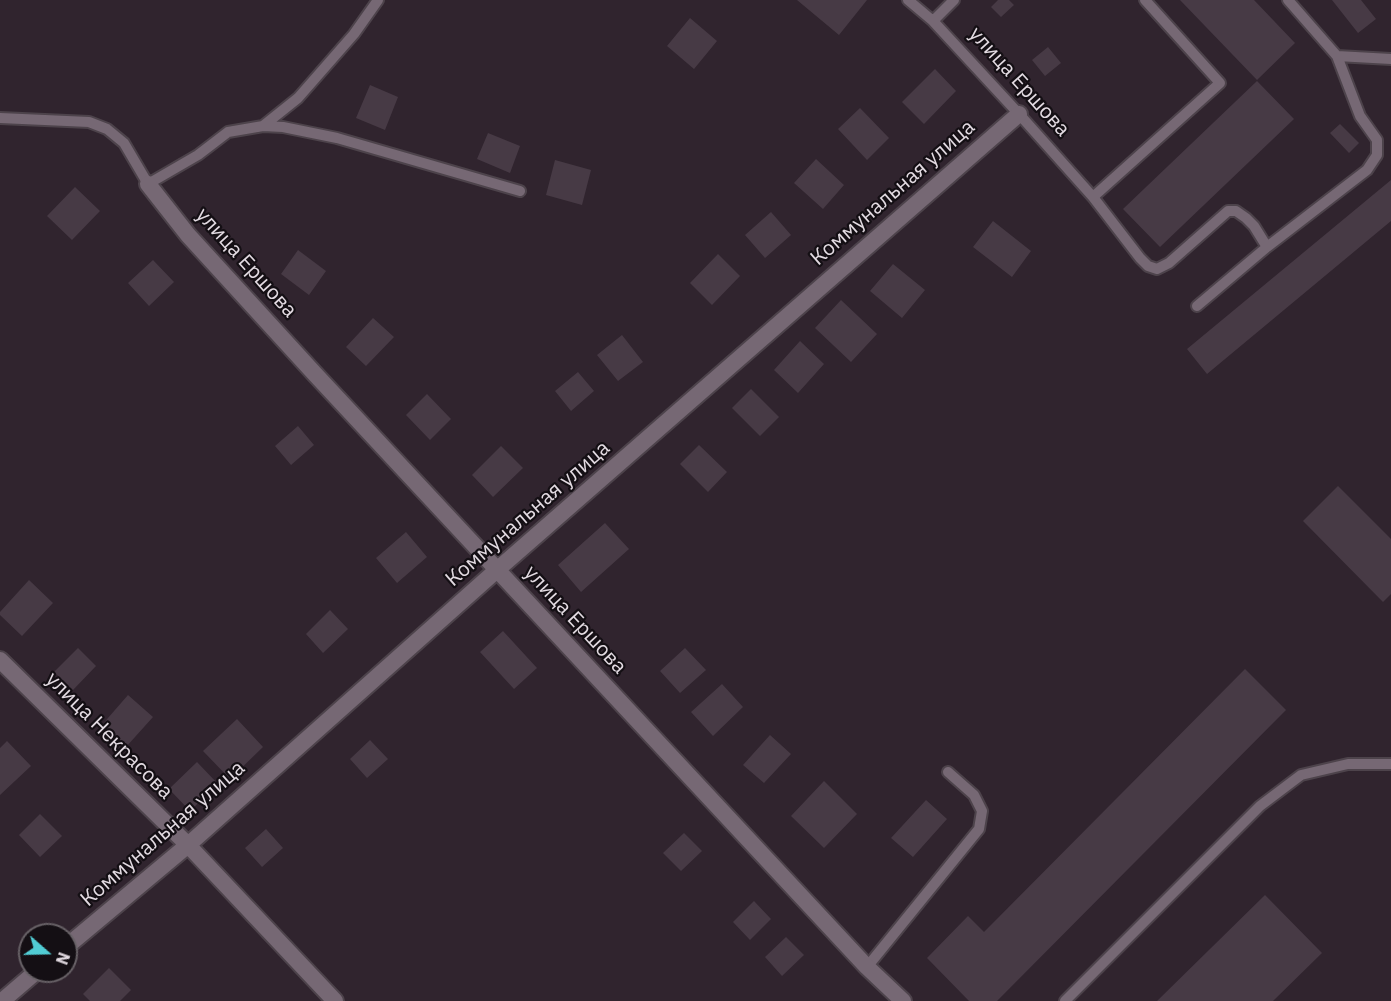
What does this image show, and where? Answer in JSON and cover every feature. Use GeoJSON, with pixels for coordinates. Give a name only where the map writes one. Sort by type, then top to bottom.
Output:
{"type":"FeatureCollection","features":[{"type":"Feature","properties":{"kind":"street","name":"Коммунальная улица"},"geometry":{"type":"LineString","coordinates":[[78,937],[188,845],[1019,114]]}},
{"type":"Feature","properties":{"kind":"street","name":"улица Ершова"},"geometry":{"type":"LineString","coordinates":[[148,184],[196,243],[306,365],[867,967],[903,1001]]}},
{"type":"Feature","properties":{"kind":"street","name":"улица Некрасова"},"geometry":{"type":"LineString","coordinates":[[0,660],[188,845],[334,1001]]}},
{"type":"Feature","properties":{"kind":"street"},"geometry":{"type":"LineString","coordinates":[[2,1001],[23,983]]}},
{"type":"Feature","properties":{"kind":"lane"},"geometry":{"type":"LineString","coordinates":[[263,126],[298,98],[354,34],[378,0]]}},
{"type":"Feature","properties":{"kind":"lane","name":"улица Ершова"},"geometry":{"type":"LineString","coordinates":[[908,0],[933,21],[1019,114],[1093,197],[1148,266],[1157,269],[1169,263],[1228,211],[1236,211],[1246,218],[1267,247]]}},
{"type":"Feature","properties":{"kind":"lane"},"geometry":{"type":"LineString","coordinates":[[933,21],[954,0]]}},
{"type":"Feature","properties":{"kind":"lane"},"geometry":{"type":"LineString","coordinates":[[1093,197],[1220,83],[1145,0]]}},
{"type":"Feature","properties":{"kind":"lane"},"geometry":{"type":"LineString","coordinates":[[1197,306],[1267,247],[1367,170],[1377,155],[1377,140],[1360,116],[1337,56],[1288,0]]}},
{"type":"Feature","properties":{"kind":"lane"},"geometry":{"type":"LineString","coordinates":[[1337,56],[1391,59]]}},
{"type":"Feature","properties":{"kind":"lane"},"geometry":{"type":"LineString","coordinates":[[0,118],[89,122],[107,129],[124,143],[148,184],[198,155],[228,132],[263,126],[284,127],[337,138],[520,190]]}},
{"type":"Feature","properties":{"kind":"lane"},"geometry":{"type":"LineString","coordinates":[[1065,1001],[1260,806],[1301,775],[1348,764],[1391,764]]}},
{"type":"Feature","properties":{"kind":"lane"},"geometry":{"type":"LineString","coordinates":[[867,967],[979,829],[982,811],[974,795],[948,772]]}},
{"type":"Feature","properties":{"kind":"building"},"geometry":{"type":"Polygon","coordinates":[[[797,0],[867,0],[839,35],[797,0]]]}},
{"type":"Feature","properties":{"kind":"building"},"geometry":{"type":"Polygon","coordinates":[[[998,0],[1009,0],[1014,5],[1001,17],[991,7],[998,0]]]}},
{"type":"Feature","properties":{"kind":"building"},"geometry":{"type":"Polygon","coordinates":[[[1180,0],[1254,0],[1295,43],[1257,80],[1180,0]]]}},
{"type":"Feature","properties":{"kind":"building"},"geometry":{"type":"Polygon","coordinates":[[[1332,0],[1361,0],[1376,19],[1358,33],[1332,0]]]}},
{"type":"Feature","properties":{"kind":"building"},"geometry":{"type":"Polygon","coordinates":[[[690,18],[717,41],[694,69],[667,46],[690,18]]]}},
{"type":"Feature","properties":{"kind":"building"},"geometry":{"type":"Polygon","coordinates":[[[1048,47],[1061,63],[1045,76],[1032,60],[1048,47]]]}},
{"type":"Feature","properties":{"kind":"building"},"geometry":{"type":"Polygon","coordinates":[[[935,69],[956,91],[924,124],[902,102],[935,69]]]}},
{"type":"Feature","properties":{"kind":"building"},"geometry":{"type":"Polygon","coordinates":[[[1257,81],[1294,119],[1160,247],[1123,209],[1257,81]]]}},
{"type":"Feature","properties":{"kind":"building"},"geometry":{"type":"Polygon","coordinates":[[[370,85],[398,97],[385,130],[356,118],[370,85]]]}},
{"type":"Feature","properties":{"kind":"building"},"geometry":{"type":"Polygon","coordinates":[[[860,108],[889,138],[867,160],[838,129],[860,108]]]}},
{"type":"Feature","properties":{"kind":"building"},"geometry":{"type":"Polygon","coordinates":[[[1340,124],[1359,143],[1349,153],[1330,133],[1340,124]]]}},
{"type":"Feature","properties":{"kind":"building"},"geometry":{"type":"Polygon","coordinates":[[[488,133],[520,146],[510,173],[477,159],[488,133]]]}},
{"type":"Feature","properties":{"kind":"building"},"geometry":{"type":"Polygon","coordinates":[[[816,159],[844,185],[823,209],[794,183],[816,159]]]}},
{"type":"Feature","properties":{"kind":"building"},"geometry":{"type":"Polygon","coordinates":[[[555,160],[591,170],[582,205],[546,195],[555,160]]]}},
{"type":"Feature","properties":{"kind":"building"},"geometry":{"type":"Polygon","coordinates":[[[1391,180],[1391,221],[1207,374],[1187,349],[1391,180]]]}},
{"type":"Feature","properties":{"kind":"building"},"geometry":{"type":"Polygon","coordinates":[[[75,187],[100,211],[72,240],[47,216],[75,187]]]}},
{"type":"Feature","properties":{"kind":"building"},"geometry":{"type":"Polygon","coordinates":[[[771,212],[791,235],[765,258],[745,235],[771,212]]]}},
{"type":"Feature","properties":{"kind":"building"},"geometry":{"type":"Polygon","coordinates":[[[993,221],[1031,251],[1012,277],[973,247],[993,221]]]}},
{"type":"Feature","properties":{"kind":"building"},"geometry":{"type":"Polygon","coordinates":[[[298,250],[326,271],[309,295],[281,274],[298,250]]]}},
{"type":"Feature","properties":{"kind":"building"},"geometry":{"type":"Polygon","coordinates":[[[718,254],[740,276],[712,305],[690,283],[718,254]]]}},
{"type":"Feature","properties":{"kind":"building"},"geometry":{"type":"Polygon","coordinates":[[[153,260],[174,282],[149,306],[128,283],[153,260]]]}},
{"type":"Feature","properties":{"kind":"building"},"geometry":{"type":"Polygon","coordinates":[[[893,264],[925,290],[902,318],[870,291],[893,264]]]}},
{"type":"Feature","properties":{"kind":"building"},"geometry":{"type":"Polygon","coordinates":[[[841,300],[877,334],[851,362],[815,328],[841,300]]]}},
{"type":"Feature","properties":{"kind":"building"},"geometry":{"type":"Polygon","coordinates":[[[373,318],[394,337],[366,366],[346,347],[373,318]]]}},
{"type":"Feature","properties":{"kind":"building"},"geometry":{"type":"Polygon","coordinates":[[[622,335],[643,362],[618,381],[597,355],[622,335]]]}},
{"type":"Feature","properties":{"kind":"building"},"geometry":{"type":"Polygon","coordinates":[[[800,341],[824,364],[798,393],[774,370],[800,341]]]}},
{"type":"Feature","properties":{"kind":"building"},"geometry":{"type":"Polygon","coordinates":[[[578,372],[594,391],[571,411],[555,391],[578,372]]]}},
{"type":"Feature","properties":{"kind":"building"},"geometry":{"type":"Polygon","coordinates":[[[751,389],[779,417],[760,436],[732,408],[751,389]]]}},
{"type":"Feature","properties":{"kind":"building"},"geometry":{"type":"Polygon","coordinates":[[[427,394],[451,419],[430,440],[406,415],[427,394]]]}},
{"type":"Feature","properties":{"kind":"building"},"geometry":{"type":"Polygon","coordinates":[[[298,426],[314,445],[291,465],[275,446],[298,426]]]}},
{"type":"Feature","properties":{"kind":"building"},"geometry":{"type":"Polygon","coordinates":[[[699,445],[727,472],[708,492],[680,464],[699,445]]]}},
{"type":"Feature","properties":{"kind":"building"},"geometry":{"type":"Polygon","coordinates":[[[501,446],[523,468],[493,497],[472,475],[501,446]]]}},
{"type":"Feature","properties":{"kind":"building"},"geometry":{"type":"Polygon","coordinates":[[[1338,486],[1391,539],[1391,594],[1383,602],[1303,521],[1338,486]]]}},
{"type":"Feature","properties":{"kind":"building"},"geometry":{"type":"Polygon","coordinates":[[[605,523],[629,549],[581,592],[558,565],[605,523]]]}},
{"type":"Feature","properties":{"kind":"building"},"geometry":{"type":"Polygon","coordinates":[[[406,532],[427,557],[397,583],[376,558],[406,532]]]}},
{"type":"Feature","properties":{"kind":"building"},"geometry":{"type":"Polygon","coordinates":[[[29,580],[53,603],[22,636],[0,615],[0,612],[29,580]]]}},
{"type":"Feature","properties":{"kind":"building"},"geometry":{"type":"Polygon","coordinates":[[[330,610],[348,629],[323,653],[306,634],[330,610]]]}},
{"type":"Feature","properties":{"kind":"building"},"geometry":{"type":"Polygon","coordinates":[[[503,631],[537,668],[514,689],[480,652],[503,631]]]}},
{"type":"Feature","properties":{"kind":"building"},"geometry":{"type":"Polygon","coordinates":[[[78,648],[96,666],[73,690],[54,672],[78,648]]]}},
{"type":"Feature","properties":{"kind":"building"},"geometry":{"type":"Polygon","coordinates":[[[685,648],[706,670],[680,693],[660,671],[685,648]]]}},
{"type":"Feature","properties":{"kind":"building"},"geometry":{"type":"Polygon","coordinates":[[[1245,669],[1286,710],[997,1001],[969,1001],[927,958],[968,916],[984,932],[1245,669]]]}},
{"type":"Feature","properties":{"kind":"building"},"geometry":{"type":"Polygon","coordinates":[[[722,684],[743,707],[713,736],[691,712],[722,684]]]}},
{"type":"Feature","properties":{"kind":"building"},"geometry":{"type":"Polygon","coordinates":[[[128,695],[153,717],[126,747],[101,726],[128,695]]]}},
{"type":"Feature","properties":{"kind":"building"},"geometry":{"type":"Polygon","coordinates":[[[237,719],[263,747],[230,779],[203,751],[237,719]]]}},
{"type":"Feature","properties":{"kind":"building"},"geometry":{"type":"Polygon","coordinates":[[[770,735],[791,754],[764,783],[743,765],[770,735]]]}},
{"type":"Feature","properties":{"kind":"building"},"geometry":{"type":"Polygon","coordinates":[[[370,740],[388,759],[367,778],[350,759],[370,740]]]}},
{"type":"Feature","properties":{"kind":"building"},"geometry":{"type":"Polygon","coordinates":[[[7,741],[31,766],[0,795],[0,748],[7,741]]]}},
{"type":"Feature","properties":{"kind":"building"},"geometry":{"type":"Polygon","coordinates":[[[197,762],[218,784],[190,811],[169,789],[197,762]]]}},
{"type":"Feature","properties":{"kind":"building"},"geometry":{"type":"Polygon","coordinates":[[[824,781],[857,814],[824,848],[791,816],[824,781]]]}},
{"type":"Feature","properties":{"kind":"building"},"geometry":{"type":"Polygon","coordinates":[[[926,800],[947,819],[913,857],[891,838],[926,800]]]}},
{"type":"Feature","properties":{"kind":"building"},"geometry":{"type":"Polygon","coordinates":[[[40,814],[62,836],[40,857],[19,835],[40,814]]]}},
{"type":"Feature","properties":{"kind":"building"},"geometry":{"type":"Polygon","coordinates":[[[266,829],[283,848],[262,867],[245,848],[266,829]]]}},
{"type":"Feature","properties":{"kind":"building"},"geometry":{"type":"Polygon","coordinates":[[[684,833],[702,851],[681,871],[663,853],[684,833]]]}},
{"type":"Feature","properties":{"kind":"building"},"geometry":{"type":"Polygon","coordinates":[[[1265,895],[1322,953],[1273,1001],[1157,1001],[1265,895]]]}},
{"type":"Feature","properties":{"kind":"building"},"geometry":{"type":"Polygon","coordinates":[[[754,901],[771,919],[750,940],[733,922],[754,901]]]}},
{"type":"Feature","properties":{"kind":"building"},"geometry":{"type":"Polygon","coordinates":[[[786,937],[804,955],[782,976],[765,957],[786,937]]]}},
{"type":"Feature","properties":{"kind":"building"},"geometry":{"type":"Polygon","coordinates":[[[109,968],[131,990],[120,1001],[90,1001],[83,994],[109,968]]]}}]}
